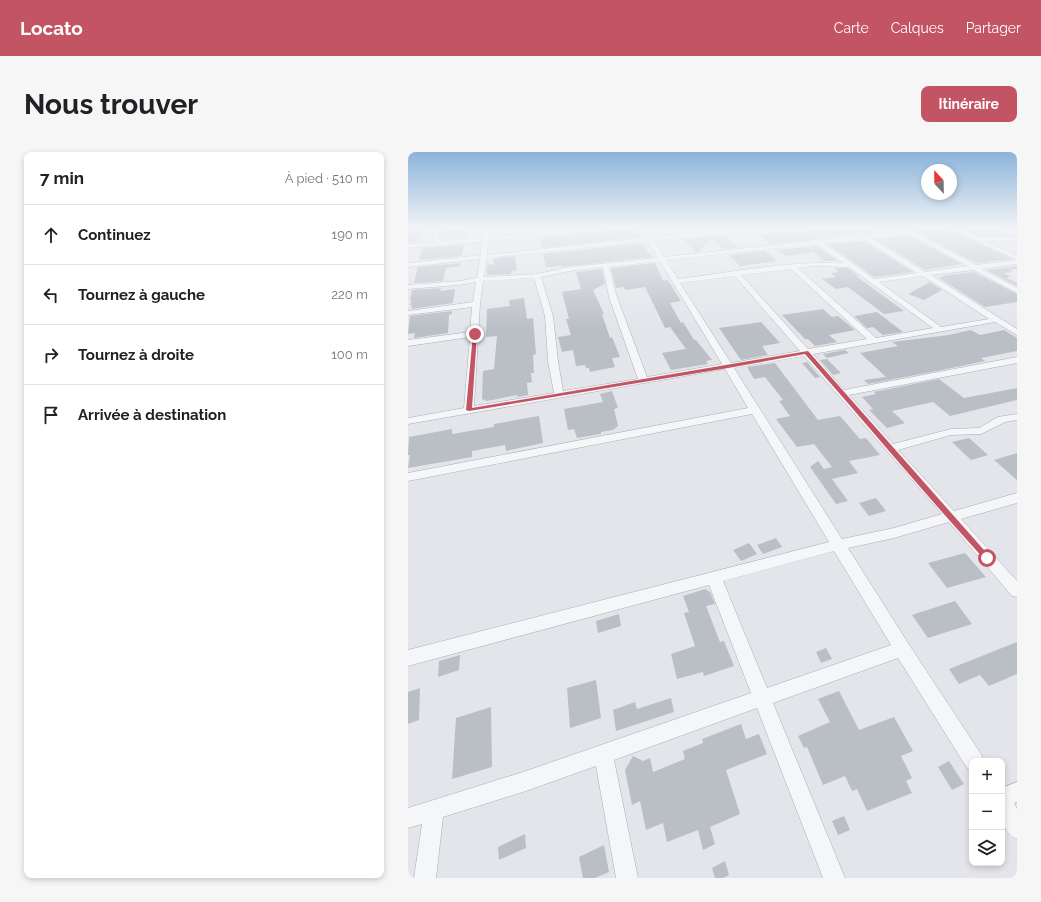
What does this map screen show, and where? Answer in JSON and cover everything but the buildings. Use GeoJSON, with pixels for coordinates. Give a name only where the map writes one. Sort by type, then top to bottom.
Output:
{"type":"FeatureCollection","features":[{"type":"Feature","properties":{"kind":"street"},"geometry":{"type":"LineString","coordinates":[[408,265],[438,262]]}},
{"type":"Feature","properties":{"kind":"street"},"geometry":{"type":"LineString","coordinates":[[469,410],[476,304],[483,262]]}},
{"type":"Feature","properties":{"kind":"street"},"geometry":{"type":"LineString","coordinates":[[408,287],[459,283],[481,279],[537,276],[570,269],[640,262]]}},
{"type":"Feature","properties":{"kind":"street"},"geometry":{"type":"LineString","coordinates":[[665,262],[754,410],[902,649],[972,758]]}},
{"type":"Feature","properties":{"kind":"street"},"geometry":{"type":"LineString","coordinates":[[847,262],[940,329]]}},
{"type":"Feature","properties":{"kind":"street"},"geometry":{"type":"LineString","coordinates":[[905,262],[1017,334]]}},
{"type":"Feature","properties":{"kind":"street"},"geometry":{"type":"LineString","coordinates":[[962,262],[1017,292]]}},
{"type":"Feature","properties":{"kind":"street"},"geometry":{"type":"LineString","coordinates":[[873,281],[1017,262]]}},
{"type":"Feature","properties":{"kind":"street"},"geometry":{"type":"LineString","coordinates":[[677,281],[792,266],[819,264],[851,265]]}},
{"type":"Feature","properties":{"kind":"street"},"geometry":{"type":"LineString","coordinates":[[606,266],[613,297],[643,380]]}},
{"type":"Feature","properties":{"kind":"street"},"geometry":{"type":"LineString","coordinates":[[792,266],[873,340]]}},
{"type":"Feature","properties":{"kind":"street"},"geometry":{"type":"LineString","coordinates":[[736,273],[1017,591]]}},
{"type":"Feature","properties":{"kind":"street"},"geometry":{"type":"LineString","coordinates":[[537,276],[549,316],[559,394]]}},
{"type":"Feature","properties":{"kind":"street"},"geometry":{"type":"LineString","coordinates":[[408,312],[476,304]]}},
{"type":"Feature","properties":{"kind":"street"},"geometry":{"type":"LineString","coordinates":[[408,421],[995,320]]}},
{"type":"Feature","properties":{"kind":"street"},"geometry":{"type":"LineString","coordinates":[[408,343],[475,334]]}},
{"type":"Feature","properties":{"kind":"street"},"geometry":{"type":"LineString","coordinates":[[842,393],[1017,360]]}},
{"type":"Feature","properties":{"kind":"street"},"geometry":{"type":"LineString","coordinates":[[408,476],[754,410]]}},
{"type":"Feature","properties":{"kind":"street"},"geometry":{"type":"LineString","coordinates":[[891,448],[950,432],[981,431],[1002,419],[1017,416]]}},
{"type":"Feature","properties":{"kind":"street"},"geometry":{"type":"LineString","coordinates":[[408,658],[838,545],[894,533],[1017,498]]}},
{"type":"Feature","properties":{"kind":"street"},"geometry":{"type":"LineString","coordinates":[[714,578],[763,697],[834,878]]}},
{"type":"Feature","properties":{"kind":"street"},"geometry":{"type":"LineString","coordinates":[[408,818],[526,781],[902,649]]}},
{"type":"Feature","properties":{"kind":"street"},"geometry":{"type":"LineString","coordinates":[[603,754],[627,878]]}},
{"type":"Feature","properties":{"kind":"street"},"geometry":{"type":"LineString","coordinates":[[1005,797],[1017,792]]}},
{"type":"Feature","properties":{"kind":"street"},"geometry":{"type":"LineString","coordinates":[[1005,809],[1017,828]]}},
{"type":"Feature","properties":{"kind":"street"},"geometry":{"type":"LineString","coordinates":[[425,878],[434,810]]}},
{"type":"Feature","properties":{"kind":"route"},"geometry":{"type":"LineString","coordinates":[[475,334],[469,410],[728,367],[806,352],[987,558]]}}]}
